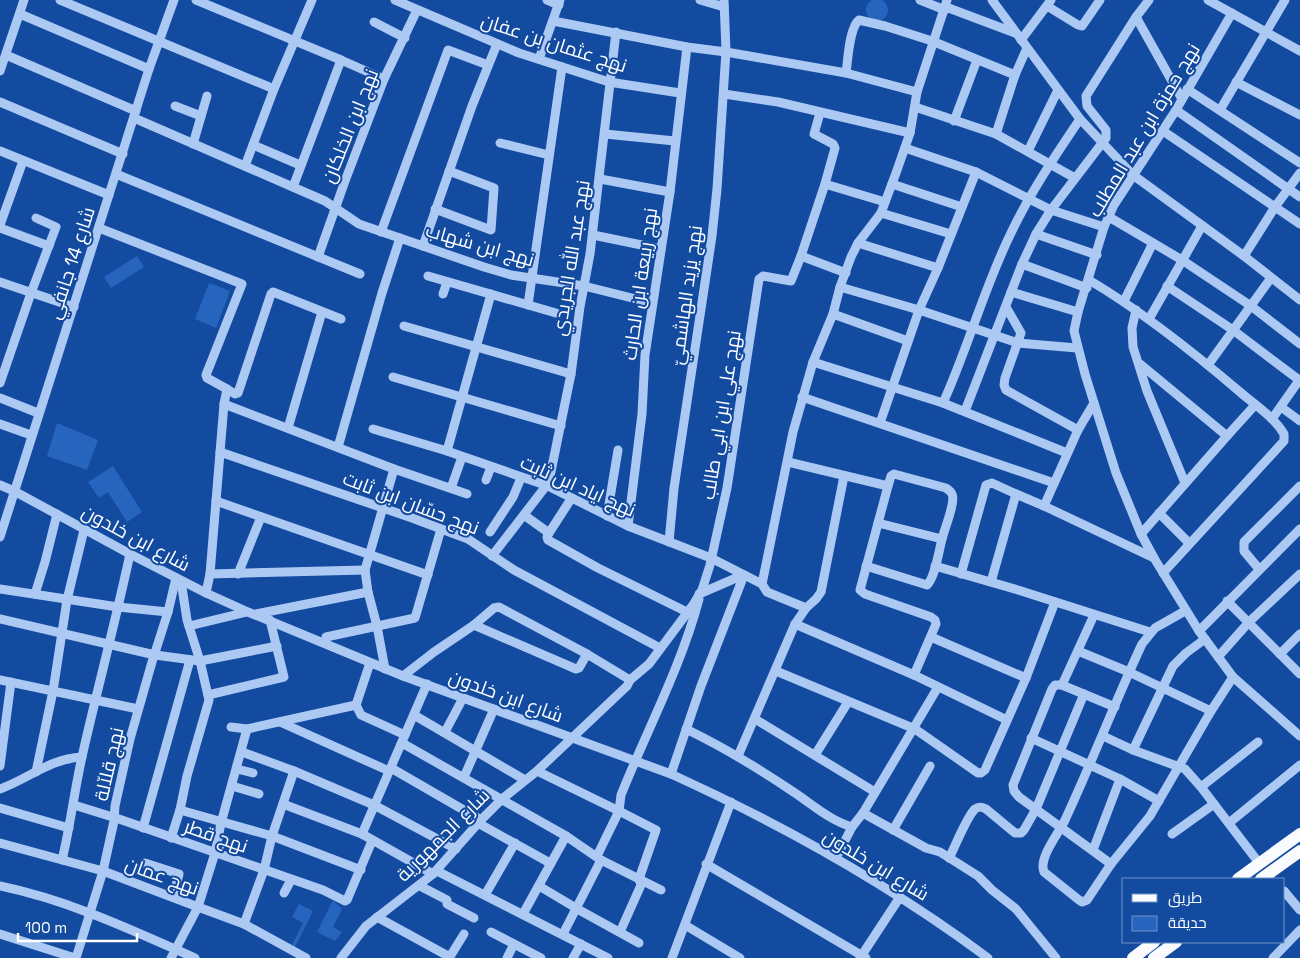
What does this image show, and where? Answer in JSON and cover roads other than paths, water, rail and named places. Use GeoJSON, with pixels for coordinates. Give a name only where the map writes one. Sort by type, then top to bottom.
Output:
{"type":"FeatureCollection","features":[{"type":"Feature","properties":{"kind":"main road"},"geometry":{"type":"LineString","coordinates":[[1239,878],[1300,834]]}},
{"type":"Feature","properties":{"kind":"main road"},"geometry":{"type":"LineString","coordinates":[[1267,877],[1300,851]]}},
{"type":"Feature","properties":{"kind":"main road"},"geometry":{"type":"LineString","coordinates":[[1133,958],[1153,943]]}},
{"type":"Feature","properties":{"kind":"main road"},"geometry":{"type":"LineString","coordinates":[[1154,958],[1175,943]]}},
{"type":"Feature","properties":{"kind":"street"},"geometry":{"type":"LineString","coordinates":[[0,71],[24,0]]}},
{"type":"Feature","properties":{"kind":"street"},"geometry":{"type":"LineString","coordinates":[[60,0],[274,90]]}},
{"type":"Feature","properties":{"kind":"street","name":"شارع 14 جانفي"},"geometry":{"type":"LineString","coordinates":[[0,536],[3,518],[14,491],[149,69],[173,0]]}},
{"type":"Feature","properties":{"kind":"street"},"geometry":{"type":"LineString","coordinates":[[196,0],[384,79]]}},
{"type":"Feature","properties":{"kind":"street"},"geometry":{"type":"LineString","coordinates":[[245,166],[294,40],[312,2],[302,0]]}},
{"type":"Feature","properties":{"kind":"street","name":"نهج عثمان بن عفان"},"geometry":{"type":"LineString","coordinates":[[395,0],[497,44],[562,67],[609,82],[680,93]]}},
{"type":"Feature","properties":{"kind":"street"},"geometry":{"type":"LineString","coordinates":[[539,59],[559,2],[547,0]]}},
{"type":"Feature","properties":{"kind":"street"},"geometry":{"type":"LineString","coordinates":[[700,0],[724,3]]}},
{"type":"Feature","properties":{"kind":"street"},"geometry":{"type":"LineString","coordinates":[[920,0],[946,5],[1021,41]]}},
{"type":"Feature","properties":{"kind":"street"},"geometry":{"type":"LineString","coordinates":[[992,0],[1080,119],[1133,175],[1244,256],[1300,300]]}},
{"type":"Feature","properties":{"kind":"street"},"geometry":{"type":"LineString","coordinates":[[996,134],[1015,75],[1021,41],[1049,3],[1078,26],[1082,26],[1100,0]]}},
{"type":"Feature","properties":{"kind":"street"},"geometry":{"type":"LineString","coordinates":[[965,411],[1022,264],[1036,234],[1051,210],[1102,144],[1107,134],[1106,130],[1087,106],[1086,96],[1136,17],[1149,0]]}},
{"type":"Feature","properties":{"kind":"street"},"geometry":{"type":"LineString","coordinates":[[1208,0],[1300,51]]}},
{"type":"Feature","properties":{"kind":"street","name":"نهج حمزة ابن عبد المطلب"},"geometry":{"type":"LineString","coordinates":[[1230,0],[1229,12],[1188,90],[1114,205],[1104,227],[1074,331],[1077,348],[1116,473],[1141,534],[1154,558],[1185,611],[1233,677],[1300,736]]}},
{"type":"Feature","properties":{"kind":"street"},"geometry":{"type":"LineString","coordinates":[[1220,110],[1285,0]]}},
{"type":"Feature","properties":{"kind":"street","name":"نهج يزيد الهاشميّ"},"geometry":{"type":"LineString","coordinates":[[669,542],[677,469],[712,236],[717,188],[726,52],[724,3]]}},
{"type":"Feature","properties":{"kind":"street"},"geometry":{"type":"LineString","coordinates":[[762,584],[802,397],[813,362],[833,314],[840,287],[858,244],[881,212],[892,184],[910,133],[917,92],[932,42],[946,5]]}},
{"type":"Feature","properties":{"kind":"street","name":"نهج ابن الخلكان"},"geometry":{"type":"LineString","coordinates":[[318,257],[384,79],[417,10]]}},
{"type":"Feature","properties":{"kind":"street"},"geometry":{"type":"LineString","coordinates":[[20,14],[149,69]]}},
{"type":"Feature","properties":{"kind":"street"},"geometry":{"type":"LineString","coordinates":[[1136,17],[1182,99]]}},
{"type":"Feature","properties":{"kind":"street"},"geometry":{"type":"LineString","coordinates":[[846,73],[852,36],[855,25],[859,20],[885,26],[932,42],[1015,75]]}},
{"type":"Feature","properties":{"kind":"street"},"geometry":{"type":"LineString","coordinates":[[553,21],[686,47],[846,73],[917,92]]}},
{"type":"Feature","properties":{"kind":"street"},"geometry":{"type":"LineString","coordinates":[[374,22],[405,38]]}},
{"type":"Feature","properties":{"kind":"street","name":"نهج عبد الله الجريدي"},"geometry":{"type":"LineString","coordinates":[[547,486],[571,374],[593,235],[616,32]]}},
{"type":"Feature","properties":{"kind":"street"},"geometry":{"type":"LineString","coordinates":[[423,246],[497,44]]}},
{"type":"Feature","properties":{"kind":"street","name":"نهج ربيعة ابن الحارث"},"geometry":{"type":"LineString","coordinates":[[628,526],[642,414],[645,355],[670,192],[686,47]]}},
{"type":"Feature","properties":{"kind":"street"},"geometry":{"type":"LineString","coordinates":[[381,232],[448,50],[488,65]]}},
{"type":"Feature","properties":{"kind":"street","name":"نهج ابن شهاب"},"geometry":{"type":"LineString","coordinates":[[6,55],[135,114],[193,144],[336,207],[354,222],[511,275],[584,286],[652,303]]}},
{"type":"Feature","properties":{"kind":"street"},"geometry":{"type":"LineString","coordinates":[[293,187],[341,60]]}},
{"type":"Feature","properties":{"kind":"street"},"geometry":{"type":"LineString","coordinates":[[954,121],[977,60]]}},
{"type":"Feature","properties":{"kind":"street"},"geometry":{"type":"LineString","coordinates":[[528,305],[562,67]]}},
{"type":"Feature","properties":{"kind":"street"},"geometry":{"type":"LineString","coordinates":[[1236,82],[1300,115]]}},
{"type":"Feature","properties":{"kind":"street"},"geometry":{"type":"LineString","coordinates":[[1028,151],[1058,90]]}},
{"type":"Feature","properties":{"kind":"street"},"geometry":{"type":"LineString","coordinates":[[1188,90],[1300,163]]}},
{"type":"Feature","properties":{"kind":"street"},"geometry":{"type":"LineString","coordinates":[[724,94],[778,102],[910,133]]}},
{"type":"Feature","properties":{"kind":"street"},"geometry":{"type":"LineString","coordinates":[[193,144],[207,96]]}},
{"type":"Feature","properties":{"kind":"street"},"geometry":{"type":"LineString","coordinates":[[0,102],[123,154]]}},
{"type":"Feature","properties":{"kind":"street"},"geometry":{"type":"LineString","coordinates":[[175,106],[201,116]]}},
{"type":"Feature","properties":{"kind":"street"},"geometry":{"type":"LineString","coordinates":[[915,107],[996,134],[1076,178]]}},
{"type":"Feature","properties":{"kind":"street"},"geometry":{"type":"LineString","coordinates":[[1176,110],[1300,197]]}},
{"type":"Feature","properties":{"kind":"street"},"geometry":{"type":"LineString","coordinates":[[820,113],[814,134],[833,144],[836,148],[801,256],[846,273]]}},
{"type":"Feature","properties":{"kind":"street"},"geometry":{"type":"LineString","coordinates":[[943,403],[963,358],[1011,233],[1029,198],[1080,119]]}},
{"type":"Feature","properties":{"kind":"street"},"geometry":{"type":"LineString","coordinates":[[1163,131],[1300,224]]}},
{"type":"Feature","properties":{"kind":"street"},"geometry":{"type":"LineString","coordinates":[[605,134],[675,141]]}},
{"type":"Feature","properties":{"kind":"street"},"geometry":{"type":"LineString","coordinates":[[500,143],[549,155]]}},
{"type":"Feature","properties":{"kind":"street"},"geometry":{"type":"LineString","coordinates":[[253,145],[300,165]]}},
{"type":"Feature","properties":{"kind":"street"},"geometry":{"type":"LineString","coordinates":[[905,148],[976,172],[1051,210],[1104,227]]}},
{"type":"Feature","properties":{"kind":"street"},"geometry":{"type":"LineString","coordinates":[[0,150],[109,196]]}},
{"type":"Feature","properties":{"kind":"street"},"geometry":{"type":"LineString","coordinates":[[24,161],[0,226],[49,246]]}},
{"type":"Feature","properties":{"kind":"street"},"geometry":{"type":"LineString","coordinates":[[435,209],[491,230],[494,188],[449,171]]}},
{"type":"Feature","properties":{"kind":"street"},"geometry":{"type":"LineString","coordinates":[[880,423],[919,310],[938,268],[976,172]]}},
{"type":"Feature","properties":{"kind":"street"},"geometry":{"type":"LineString","coordinates":[[1244,256],[1275,207],[1300,173]]}},
{"type":"Feature","properties":{"kind":"street"},"geometry":{"type":"LineString","coordinates":[[116,174],[360,274]]}},
{"type":"Feature","properties":{"kind":"street"},"geometry":{"type":"LineString","coordinates":[[600,180],[670,192]]}},
{"type":"Feature","properties":{"kind":"street"},"geometry":{"type":"LineString","coordinates":[[825,184],[885,202]]}},
{"type":"Feature","properties":{"kind":"street"},"geometry":{"type":"LineString","coordinates":[[892,184],[962,206]]}},
{"type":"Feature","properties":{"kind":"street"},"geometry":{"type":"LineString","coordinates":[[881,212],[951,234]]}},
{"type":"Feature","properties":{"kind":"street"},"geometry":{"type":"LineString","coordinates":[[1109,217],[1182,260],[1251,306],[1300,344]]}},
{"type":"Feature","properties":{"kind":"street"},"geometry":{"type":"LineString","coordinates":[[0,383],[56,226],[36,218]]}},
{"type":"Feature","properties":{"kind":"street"},"geometry":{"type":"LineString","coordinates":[[1149,319],[1202,226]]}},
{"type":"Feature","properties":{"kind":"street"},"geometry":{"type":"LineString","coordinates":[[99,228],[242,284],[206,375],[213,382],[235,394],[238,393],[272,293],[341,319]]}},
{"type":"Feature","properties":{"kind":"street"},"geometry":{"type":"LineString","coordinates":[[1036,234],[1097,255]]}},
{"type":"Feature","properties":{"kind":"street"},"geometry":{"type":"LineString","coordinates":[[593,235],[661,249]]}},
{"type":"Feature","properties":{"kind":"street"},"geometry":{"type":"LineString","coordinates":[[338,447],[382,293],[400,238]]}},
{"type":"Feature","properties":{"kind":"street"},"geometry":{"type":"LineString","coordinates":[[1124,301],[1153,243]]}},
{"type":"Feature","properties":{"kind":"street"},"geometry":{"type":"LineString","coordinates":[[858,244],[938,268]]}},
{"type":"Feature","properties":{"kind":"street","name":"نهج علي ابن ابي طالب"},"geometry":{"type":"LineString","coordinates":[[563,934],[599,858],[619,810],[621,794],[668,686],[694,617],[711,558],[727,488],[760,277],[791,281],[801,256]]}},
{"type":"Feature","properties":{"kind":"street"},"geometry":{"type":"LineString","coordinates":[[1022,264],[1088,284],[1124,301],[1208,365],[1272,419],[1284,434],[1284,441],[1163,573]]}},
{"type":"Feature","properties":{"kind":"street"},"geometry":{"type":"LineString","coordinates":[[428,276],[556,313]]}},
{"type":"Feature","properties":{"kind":"street"},"geometry":{"type":"LineString","coordinates":[[1208,365],[1271,278]]}},
{"type":"Feature","properties":{"kind":"street"},"geometry":{"type":"LineString","coordinates":[[0,282],[74,307]]}},
{"type":"Feature","properties":{"kind":"street"},"geometry":{"type":"LineString","coordinates":[[443,294],[447,282]]}},
{"type":"Feature","properties":{"kind":"street"},"geometry":{"type":"LineString","coordinates":[[1167,286],[1233,330],[1300,380],[1272,419]]}},
{"type":"Feature","properties":{"kind":"street"},"geometry":{"type":"LineString","coordinates":[[840,287],[919,310],[1018,343],[1077,348]]}},
{"type":"Feature","properties":{"kind":"street"},"geometry":{"type":"LineString","coordinates":[[1011,292],[1078,312]]}},
{"type":"Feature","properties":{"kind":"street"},"geometry":{"type":"LineString","coordinates":[[447,452],[491,294]]}},
{"type":"Feature","properties":{"kind":"street"},"geometry":{"type":"LineString","coordinates":[[1006,307],[1021,332],[1005,378],[1004,385],[1006,390],[1078,430]]}},
{"type":"Feature","properties":{"kind":"street"},"geometry":{"type":"LineString","coordinates":[[1136,310],[1132,336],[1133,347],[1147,391],[1185,483]]}},
{"type":"Feature","properties":{"kind":"street"},"geometry":{"type":"LineString","coordinates":[[288,428],[322,312]]}},
{"type":"Feature","properties":{"kind":"street"},"geometry":{"type":"LineString","coordinates":[[833,314],[908,341]]}},
{"type":"Feature","properties":{"kind":"street"},"geometry":{"type":"LineString","coordinates":[[404,326],[571,374]]}},
{"type":"Feature","properties":{"kind":"street"},"geometry":{"type":"LineString","coordinates":[[813,362],[943,403],[1067,453]]}},
{"type":"Feature","properties":{"kind":"street"},"geometry":{"type":"LineString","coordinates":[[1139,364],[1226,436]]}},
{"type":"Feature","properties":{"kind":"street"},"geometry":{"type":"LineString","coordinates":[[393,378],[462,396],[561,426]]}},
{"type":"Feature","properties":{"kind":"street"},"geometry":{"type":"LineString","coordinates":[[206,593],[210,574],[224,404],[227,389]]}},
{"type":"Feature","properties":{"kind":"street"},"geometry":{"type":"LineString","coordinates":[[802,397],[1054,483]]}},
{"type":"Feature","properties":{"kind":"street"},"geometry":{"type":"LineString","coordinates":[[0,398],[38,412]]}},
{"type":"Feature","properties":{"kind":"street"},"geometry":{"type":"LineString","coordinates":[[1044,506],[1078,430],[1094,403]]}},
{"type":"Feature","properties":{"kind":"street"},"geometry":{"type":"LineString","coordinates":[[224,404],[394,469],[467,494]]}},
{"type":"Feature","properties":{"kind":"street"},"geometry":{"type":"LineString","coordinates":[[1141,534],[1255,405]]}},
{"type":"Feature","properties":{"kind":"street"},"geometry":{"type":"LineString","coordinates":[[1280,406],[1300,421]]}},
{"type":"Feature","properties":{"kind":"street"},"geometry":{"type":"LineString","coordinates":[[0,424],[31,435]]}},
{"type":"Feature","properties":{"kind":"street","name":"نهج اياد ابن ثابت"},"geometry":{"type":"LineString","coordinates":[[373,429],[491,466],[547,486],[628,526],[711,558],[762,584],[767,592],[806,608]]}},
{"type":"Feature","properties":{"kind":"street"},"geometry":{"type":"LineString","coordinates":[[607,516],[618,450]]}},
{"type":"Feature","properties":{"kind":"street","name":"نهج حسّان ابن ثابت"},"geometry":{"type":"LineString","coordinates":[[220,452],[468,539],[514,570],[660,648]]}},
{"type":"Feature","properties":{"kind":"street"},"geometry":{"type":"LineString","coordinates":[[451,488],[462,457]]}},
{"type":"Feature","properties":{"kind":"street"},"geometry":{"type":"LineString","coordinates":[[788,462],[888,486]]}},
{"type":"Feature","properties":{"kind":"street"},"geometry":{"type":"LineString","coordinates":[[486,480],[491,466]]}},
{"type":"Feature","properties":{"kind":"street"},"geometry":{"type":"LineString","coordinates":[[385,669],[365,570],[394,469]]}},
{"type":"Feature","properties":{"kind":"street"},"geometry":{"type":"LineString","coordinates":[[866,566],[927,585],[930,582],[953,502],[953,495],[950,491],[946,488],[894,474],[890,476],[860,587],[862,592],[890,604],[933,618],[936,624],[914,675]]}},
{"type":"Feature","properties":{"kind":"street"},"geometry":{"type":"LineString","coordinates":[[738,756],[795,624],[806,608],[822,592],[844,476]]}},
{"type":"Feature","properties":{"kind":"street"},"geometry":{"type":"LineString","coordinates":[[490,532],[513,497],[521,478]]}},
{"type":"Feature","properties":{"kind":"street"},"geometry":{"type":"LineString","coordinates":[[960,574],[986,485],[992,483],[1154,558]]}},
{"type":"Feature","properties":{"kind":"street","name":"شارع ابن خلدون"},"geometry":{"type":"LineString","coordinates":[[0,485],[206,593],[250,613],[403,676],[671,774],[731,802],[836,858],[900,897],[988,958]]}},
{"type":"Feature","properties":{"kind":"street"},"geometry":{"type":"LineString","coordinates":[[492,556],[547,486]]}},
{"type":"Feature","properties":{"kind":"street"},"geometry":{"type":"LineString","coordinates":[[1259,569],[1244,551],[1244,542],[1300,486]]}},
{"type":"Feature","properties":{"kind":"street"},"geometry":{"type":"LineString","coordinates":[[991,582],[1016,494]]}},
{"type":"Feature","properties":{"kind":"street"},"geometry":{"type":"LineString","coordinates":[[571,499],[546,538],[548,540],[598,568],[687,612]]}},
{"type":"Feature","properties":{"kind":"street"},"geometry":{"type":"LineString","coordinates":[[216,501],[428,575]]}},
{"type":"Feature","properties":{"kind":"street"},"geometry":{"type":"LineString","coordinates":[[1159,513],[1189,543]]}},
{"type":"Feature","properties":{"kind":"street"},"geometry":{"type":"LineString","coordinates":[[35,594],[45,562],[56,514]]}},
{"type":"Feature","properties":{"kind":"street"},"geometry":{"type":"LineString","coordinates":[[524,515],[549,533]]}},
{"type":"Feature","properties":{"kind":"street"},"geometry":{"type":"LineString","coordinates":[[238,574],[261,517]]}},
{"type":"Feature","properties":{"kind":"street"},"geometry":{"type":"LineString","coordinates":[[878,523],[942,539]]}},
{"type":"Feature","properties":{"kind":"street"},"geometry":{"type":"LineString","coordinates":[[326,637],[416,618],[441,529]]}},
{"type":"Feature","properties":{"kind":"street"},"geometry":{"type":"LineString","coordinates":[[1199,630],[1300,529]]}},
{"type":"Feature","properties":{"kind":"street"},"geometry":{"type":"LineString","coordinates":[[36,772],[53,691],[67,600],[84,530]]}},
{"type":"Feature","properties":{"kind":"street"},"geometry":{"type":"LineString","coordinates":[[62,860],[70,828],[82,757],[130,554]]}},
{"type":"Feature","properties":{"kind":"street"},"geometry":{"type":"LineString","coordinates":[[935,566],[1150,632]]}},
{"type":"Feature","properties":{"kind":"street"},"geometry":{"type":"LineString","coordinates":[[210,574],[365,570]]}},
{"type":"Feature","properties":{"kind":"street"},"geometry":{"type":"LineString","coordinates":[[1218,657],[1249,622],[1300,574]]}},
{"type":"Feature","properties":{"kind":"street"},"geometry":{"type":"LineString","coordinates":[[701,592],[743,575]]}},
{"type":"Feature","properties":{"kind":"street"},"geometry":{"type":"LineString","coordinates":[[671,774],[743,575]]}},
{"type":"Feature","properties":{"kind":"street"},"geometry":{"type":"LineString","coordinates":[[171,838],[208,702],[200,661],[189,626],[179,579]]}},
{"type":"Feature","properties":{"kind":"street","name":"نهج قلاّلة"},"geometry":{"type":"LineString","coordinates":[[76,958],[103,871],[115,806],[138,709],[179,579]]}},
{"type":"Feature","properties":{"kind":"street"},"geometry":{"type":"LineString","coordinates":[[0,589],[118,607],[168,612]]}},
{"type":"Feature","properties":{"kind":"street"},"geometry":{"type":"LineString","coordinates":[[189,626],[368,592]]}},
{"type":"Feature","properties":{"kind":"street","name":"شارع الجمهورية"},"geometry":{"type":"LineString","coordinates":[[346,957],[366,926],[420,886],[456,849],[479,821],[502,799],[537,771],[627,686],[630,680],[649,664],[701,592]]}},
{"type":"Feature","properties":{"kind":"street"},"geometry":{"type":"LineString","coordinates":[[1227,601],[1300,674]]}},
{"type":"Feature","properties":{"kind":"street"},"geometry":{"type":"LineString","coordinates":[[776,671],[915,729],[978,773],[981,773],[985,770],[1026,678],[1055,602]]}},
{"type":"Feature","properties":{"kind":"street"},"geometry":{"type":"LineString","coordinates":[[403,676],[474,625],[494,608],[499,607],[587,654],[630,680]]}},
{"type":"Feature","properties":{"kind":"street"},"geometry":{"type":"LineString","coordinates":[[1185,611],[1159,625],[1150,632],[1142,644],[1091,766],[1062,827],[1044,858],[1042,868],[1050,877],[1082,902],[1087,900],[1110,864],[1144,826],[1233,677]]}},
{"type":"Feature","properties":{"kind":"street"},"geometry":{"type":"LineString","coordinates":[[1062,685],[1094,615]]}},
{"type":"Feature","properties":{"kind":"street"},"geometry":{"type":"LineString","coordinates":[[0,619],[155,655],[200,661],[277,646]]}},
{"type":"Feature","properties":{"kind":"street"},"geometry":{"type":"LineString","coordinates":[[208,695],[283,678],[270,620]]}},
{"type":"Feature","properties":{"kind":"street"},"geometry":{"type":"LineString","coordinates":[[795,624],[914,675],[1007,720]]}},
{"type":"Feature","properties":{"kind":"street"},"geometry":{"type":"LineString","coordinates":[[474,625],[576,669],[580,668],[587,654]]}},
{"type":"Feature","properties":{"kind":"street"},"geometry":{"type":"LineString","coordinates":[[1280,654],[1300,634]]}},
{"type":"Feature","properties":{"kind":"street"},"geometry":{"type":"LineString","coordinates":[[931,638],[1026,678]]}},
{"type":"Feature","properties":{"kind":"street"},"geometry":{"type":"LineString","coordinates":[[1133,750],[1173,666],[1186,653],[1205,640]]}},
{"type":"Feature","properties":{"kind":"street"},"geometry":{"type":"LineString","coordinates":[[1078,651],[1129,672],[1212,711]]}},
{"type":"Feature","properties":{"kind":"street"},"geometry":{"type":"LineString","coordinates":[[143,828],[190,660]]}},
{"type":"Feature","properties":{"kind":"street"},"geometry":{"type":"LineString","coordinates":[[370,663],[356,705],[361,715],[566,836],[599,858],[661,890]]}},
{"type":"Feature","properties":{"kind":"street"},"geometry":{"type":"LineString","coordinates":[[0,680],[138,709]]}},
{"type":"Feature","properties":{"kind":"street"},"geometry":{"type":"LineString","coordinates":[[0,762],[12,682]]}},
{"type":"Feature","properties":{"kind":"street"},"geometry":{"type":"LineString","coordinates":[[362,834],[427,684]]}},
{"type":"Feature","properties":{"kind":"street"},"geometry":{"type":"LineString","coordinates":[[1110,864],[1015,794],[1013,788],[1031,738],[1055,685],[1062,685],[1115,707]]}},
{"type":"Feature","properties":{"kind":"street"},"geometry":{"type":"LineString","coordinates":[[836,858],[852,827],[863,813],[915,729],[938,687]]}},
{"type":"Feature","properties":{"kind":"street"},"geometry":{"type":"LineString","coordinates":[[950,858],[971,814],[977,808],[982,807],[986,809],[1014,833],[1018,834],[1024,830],[1036,809],[1084,694]]}},
{"type":"Feature","properties":{"kind":"street"},"geometry":{"type":"LineString","coordinates":[[445,732],[464,698]]}},
{"type":"Feature","properties":{"kind":"street"},"geometry":{"type":"LineString","coordinates":[[814,755],[848,702]]}},
{"type":"Feature","properties":{"kind":"street"},"geometry":{"type":"LineString","coordinates":[[231,728],[247,729],[356,705]]}},
{"type":"Feature","properties":{"kind":"street"},"geometry":{"type":"LineString","coordinates":[[464,777],[494,709]]}},
{"type":"Feature","properties":{"kind":"street"},"geometry":{"type":"LineString","coordinates":[[414,715],[525,780]]}},
{"type":"Feature","properties":{"kind":"street"},"geometry":{"type":"LineString","coordinates":[[755,719],[875,792]]}},
{"type":"Feature","properties":{"kind":"street"},"geometry":{"type":"LineString","coordinates":[[280,722],[390,769],[550,863]]}},
{"type":"Feature","properties":{"kind":"street"},"geometry":{"type":"LineString","coordinates":[[171,958],[198,907],[215,853],[221,823],[247,729]]}},
{"type":"Feature","properties":{"kind":"street"},"geometry":{"type":"LineString","coordinates":[[686,729],[722,746],[836,821],[852,827]]}},
{"type":"Feature","properties":{"kind":"street"},"geometry":{"type":"LineString","coordinates":[[1103,736],[1133,750],[1185,769],[1201,786],[1259,863]]}},
{"type":"Feature","properties":{"kind":"street"},"geometry":{"type":"LineString","coordinates":[[1031,738],[1120,779],[1159,801]]}},
{"type":"Feature","properties":{"kind":"street"},"geometry":{"type":"LineString","coordinates":[[1201,786],[1258,742]]}},
{"type":"Feature","properties":{"kind":"street"},"geometry":{"type":"LineString","coordinates":[[242,752],[294,771],[374,805],[456,849]]}},
{"type":"Feature","properties":{"kind":"street"},"geometry":{"type":"LineString","coordinates":[[0,789],[56,761],[82,757]]}},
{"type":"Feature","properties":{"kind":"street"},"geometry":{"type":"LineString","coordinates":[[1228,823],[1300,765]]}},
{"type":"Feature","properties":{"kind":"street"},"geometry":{"type":"LineString","coordinates":[[893,830],[930,766]]}},
{"type":"Feature","properties":{"kind":"street"},"geometry":{"type":"LineString","coordinates":[[237,768],[253,773]]}},
{"type":"Feature","properties":{"kind":"street"},"geometry":{"type":"LineString","coordinates":[[244,924],[264,870],[272,836],[294,771]]}},
{"type":"Feature","properties":{"kind":"street"},"geometry":{"type":"LineString","coordinates":[[537,771],[656,830],[639,879],[641,885],[620,932]]}},
{"type":"Feature","properties":{"kind":"street"},"geometry":{"type":"LineString","coordinates":[[1093,850],[1120,779]]}},
{"type":"Feature","properties":{"kind":"street"},"geometry":{"type":"LineString","coordinates":[[232,786],[259,794]]}},
{"type":"Feature","properties":{"kind":"street"},"geometry":{"type":"LineString","coordinates":[[672,958],[731,802]]}},
{"type":"Feature","properties":{"kind":"street"},"geometry":{"type":"LineString","coordinates":[[283,804],[362,834],[372,841],[485,895],[608,958]]}},
{"type":"Feature","properties":{"kind":"street"},"geometry":{"type":"LineString","coordinates":[[1172,834],[1214,804]]}},
{"type":"Feature","properties":{"kind":"street","name":"نهج قطر"},"geometry":{"type":"LineString","coordinates":[[74,805],[322,890],[346,901],[360,870]]}},
{"type":"Feature","properties":{"kind":"street"},"geometry":{"type":"LineString","coordinates":[[0,808],[70,828]]}},
{"type":"Feature","properties":{"kind":"street"},"geometry":{"type":"LineString","coordinates":[[180,810],[272,836],[360,870],[372,841]]}},
{"type":"Feature","properties":{"kind":"street"},"geometry":{"type":"LineString","coordinates":[[863,813],[926,848],[936,850],[978,876],[1016,909],[1056,958]]}},
{"type":"Feature","properties":{"kind":"street"},"geometry":{"type":"LineString","coordinates":[[522,914],[566,836]]}},
{"type":"Feature","properties":{"kind":"street","name":"نهج عمان"},"geometry":{"type":"LineString","coordinates":[[0,843],[103,871],[173,897],[244,924],[306,958]]}},
{"type":"Feature","properties":{"kind":"street"},"geometry":{"type":"LineString","coordinates":[[485,895],[515,844]]}},
{"type":"Feature","properties":{"kind":"street"},"geometry":{"type":"LineString","coordinates":[[145,864],[179,874],[173,897]]}},
{"type":"Feature","properties":{"kind":"street"},"geometry":{"type":"LineString","coordinates":[[706,864],[863,957],[900,897]]}},
{"type":"Feature","properties":{"kind":"street"},"geometry":{"type":"LineString","coordinates":[[284,893],[291,880]]}},
{"type":"Feature","properties":{"kind":"street"},"geometry":{"type":"LineString","coordinates":[[0,886],[91,912],[195,958]]}},
{"type":"Feature","properties":{"kind":"street"},"geometry":{"type":"LineString","coordinates":[[420,886],[447,900],[447,904],[474,918]]}},
{"type":"Feature","properties":{"kind":"street"},"geometry":{"type":"LineString","coordinates":[[539,886],[639,943]]}},
{"type":"Feature","properties":{"kind":"street"},"geometry":{"type":"LineString","coordinates":[[1285,892],[1300,910]]}},
{"type":"Feature","properties":{"kind":"street"},"geometry":{"type":"LineString","coordinates":[[377,917],[448,956],[451,955],[464,934]]}},
{"type":"Feature","properties":{"kind":"street"},"geometry":{"type":"LineString","coordinates":[[684,925],[740,958]]}},
{"type":"Feature","properties":{"kind":"street"},"geometry":{"type":"LineString","coordinates":[[1273,958],[1300,930]]}},
{"type":"Feature","properties":{"kind":"street"},"geometry":{"type":"LineString","coordinates":[[491,932],[541,958]]}},
{"type":"Feature","properties":{"kind":"street"},"geometry":{"type":"LineString","coordinates":[[0,934],[47,953],[76,958]]}},
{"type":"Feature","properties":{"kind":"street"},"geometry":{"type":"LineString","coordinates":[[507,958],[514,944]]}},
{"type":"Feature","properties":{"kind":"street"},"geometry":{"type":"LineString","coordinates":[[573,958],[581,944]]}}]}
